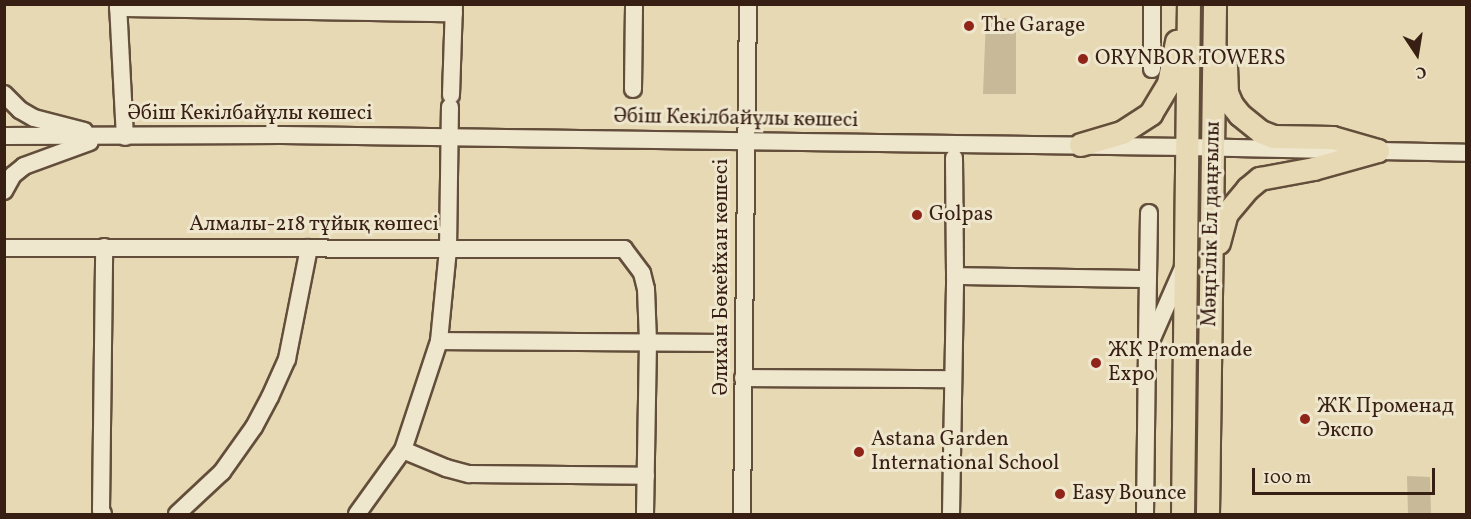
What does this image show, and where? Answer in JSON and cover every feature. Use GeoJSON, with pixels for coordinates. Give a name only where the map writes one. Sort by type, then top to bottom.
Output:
{"type":"FeatureCollection","features":[{"type":"Feature","properties":{"kind":"main road"},"geometry":{"type":"LineString","coordinates":[[1081,146],[1122,132],[1151,114],[1159,104],[1174,64],[1181,4]]}},
{"type":"Feature","properties":{"kind":"main road","name":"Мәңгілік Ел даңғылы"},"geometry":{"type":"LineString","coordinates":[[1183,514],[1189,4]]}},
{"type":"Feature","properties":{"kind":"main road","name":"Мәңгілік Ел даңғылы"},"geometry":{"type":"LineString","coordinates":[[1208,514],[1211,147],[1215,4]]}},
{"type":"Feature","properties":{"kind":"main road"},"geometry":{"type":"LineString","coordinates":[[1214,28],[1222,47],[1228,76],[1227,93],[1240,115],[1252,126],[1274,137],[1333,138],[1378,151]]}},
{"type":"Feature","properties":{"kind":"main road"},"geometry":{"type":"LineString","coordinates":[[1211,270],[1227,214],[1253,184],[1273,175],[1314,169],[1378,151]]}},
{"type":"Feature","properties":{"kind":"street"},"geometry":{"type":"LineString","coordinates":[[633,89],[634,4]]}},
{"type":"Feature","properties":{"kind":"street","name":"Әлихан Бөкейхан көшесі"},"geometry":{"type":"LineString","coordinates":[[742,514],[748,4]]}},
{"type":"Feature","properties":{"kind":"street"},"geometry":{"type":"LineString","coordinates":[[1152,4],[1152,69]]}},
{"type":"Feature","properties":{"kind":"street"},"geometry":{"type":"LineString","coordinates":[[124,137],[118,6],[454,9],[448,249],[439,341],[403,450],[357,514]]}},
{"type":"Feature","properties":{"kind":"street"},"geometry":{"type":"LineString","coordinates":[[4,94],[20,110],[34,118],[105,137]]}},
{"type":"Feature","properties":{"kind":"street","name":"Әбіш Кекілбайұлы көшесі"},"geometry":{"type":"LineString","coordinates":[[4,136],[745,141],[1467,153]]}},
{"type":"Feature","properties":{"kind":"street"},"geometry":{"type":"LineString","coordinates":[[4,191],[13,175],[24,166],[105,137]]}},
{"type":"Feature","properties":{"kind":"street"},"geometry":{"type":"LineString","coordinates":[[951,514],[955,276],[954,158]]}},
{"type":"Feature","properties":{"kind":"street"},"geometry":{"type":"LineString","coordinates":[[1145,514],[1149,213]]}},
{"type":"Feature","properties":{"kind":"street"},"geometry":{"type":"LineString","coordinates":[[102,512],[104,247]]}},
{"type":"Feature","properties":{"kind":"street","name":"Алмалы-218 тұйық көшесі"},"geometry":{"type":"LineString","coordinates":[[4,248],[624,249],[642,273],[646,289],[648,342]]}},
{"type":"Feature","properties":{"kind":"street"},"geometry":{"type":"LineString","coordinates":[[177,514],[222,472],[254,428],[270,397],[287,358],[309,248]]}},
{"type":"Feature","properties":{"kind":"street"},"geometry":{"type":"LineString","coordinates":[[1147,350],[1186,261]]}},
{"type":"Feature","properties":{"kind":"street"},"geometry":{"type":"LineString","coordinates":[[955,276],[1148,279]]}},
{"type":"Feature","properties":{"kind":"street"},"geometry":{"type":"LineString","coordinates":[[439,341],[718,343]]}},
{"type":"Feature","properties":{"kind":"street"},"geometry":{"type":"LineString","coordinates":[[645,514],[648,342]]}},
{"type":"Feature","properties":{"kind":"street"},"geometry":{"type":"LineString","coordinates":[[742,378],[953,379]]}},
{"type":"Feature","properties":{"kind":"street"},"geometry":{"type":"LineString","coordinates":[[403,450],[446,468],[469,474],[646,476]]}},
{"type":"Feature","properties":{"kind":"shaded area"},"geometry":{"type":"Polygon","coordinates":[[[986,18],[1016,19],[1016,94],[983,94],[986,18]]]}},
{"type":"Feature","properties":{"kind":"shaded area"},"geometry":{"type":"Polygon","coordinates":[[[1407,476],[1430,477],[1431,514],[1408,514],[1407,476]]]}},
{"type":"Feature","properties":{"kind":"place","name":"The Garage"},"geometry":{"type":"Point","coordinates":[969,26]}},
{"type":"Feature","properties":{"kind":"place","name":"ORYNBOR TOWERS"},"geometry":{"type":"Point","coordinates":[1083,59]}},
{"type":"Feature","properties":{"kind":"place","name":"Golpas"},"geometry":{"type":"Point","coordinates":[917,215]}},
{"type":"Feature","properties":{"kind":"place","name":"ЖК Promenade Expo"},"geometry":{"type":"Point","coordinates":[1096,363]}},
{"type":"Feature","properties":{"kind":"place","name":"ЖК Променад Экспо"},"geometry":{"type":"Point","coordinates":[1305,419]}},
{"type":"Feature","properties":{"kind":"place","name":"Astana Garden International School"},"geometry":{"type":"Point","coordinates":[859,452]}},
{"type":"Feature","properties":{"kind":"place","name":"Easy Bounce"},"geometry":{"type":"Point","coordinates":[1060,494]}}]}
